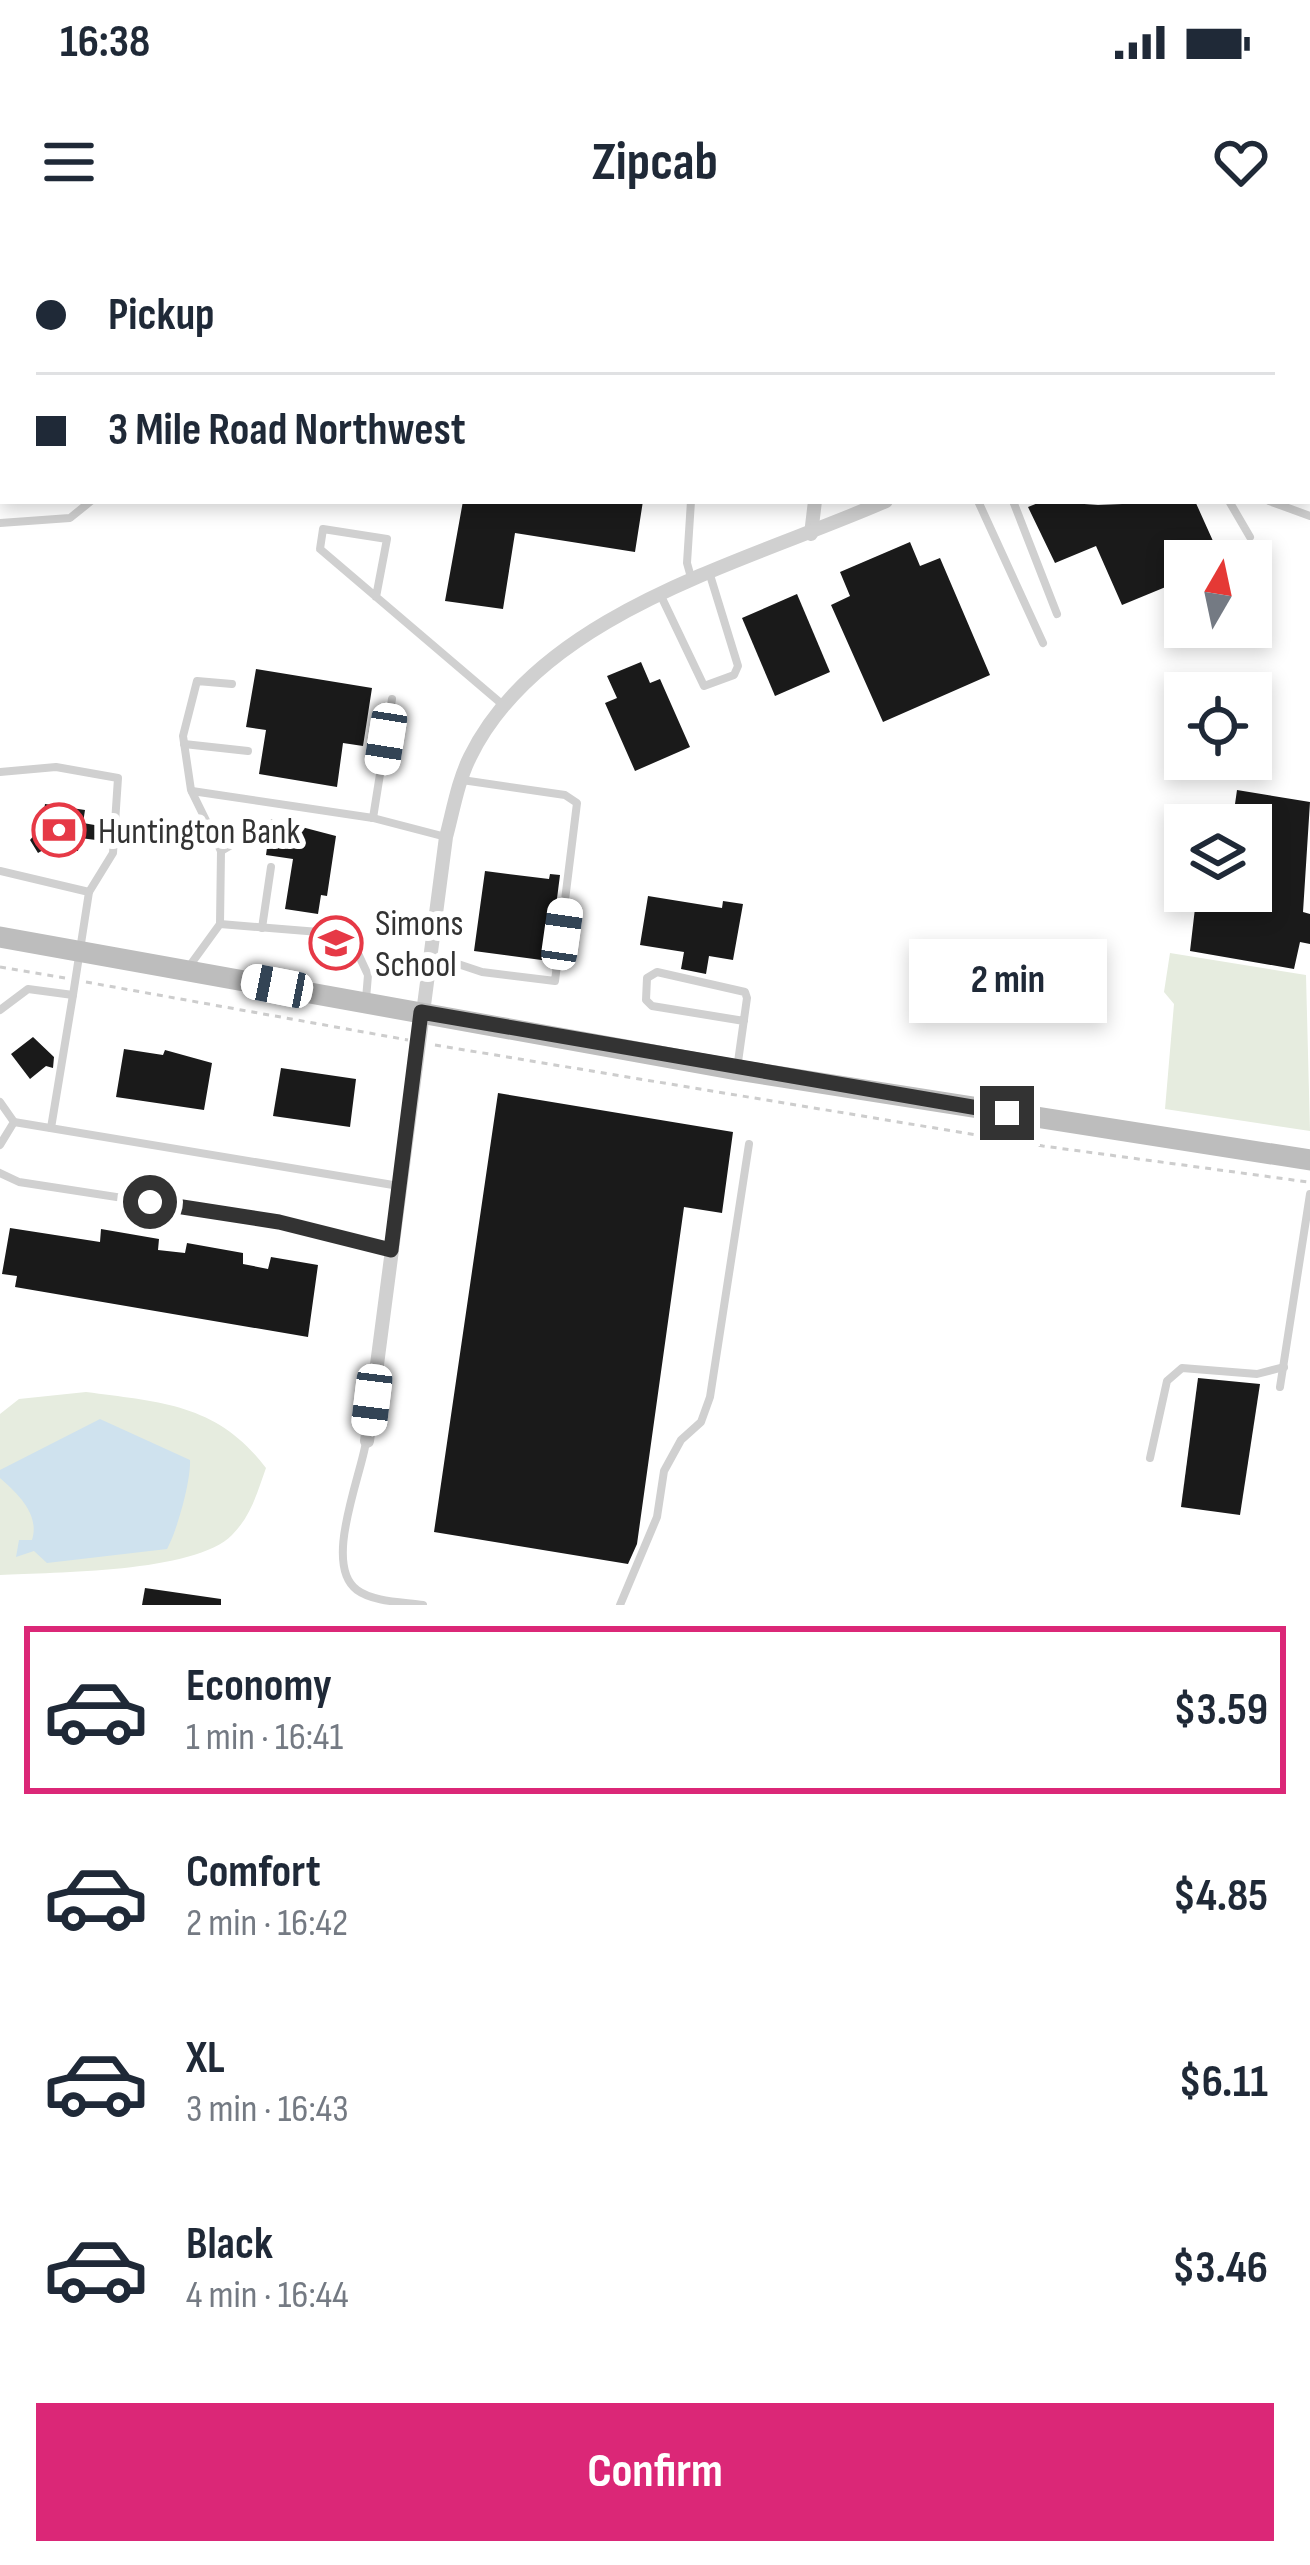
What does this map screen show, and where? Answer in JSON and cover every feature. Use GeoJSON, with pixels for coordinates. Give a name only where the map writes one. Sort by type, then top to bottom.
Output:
{"type":"FeatureCollection","features":[{"type":"Feature","properties":{"kind":"main road"},"geometry":{"type":"LineString","coordinates":[[0,937],[737,1070],[1310,1160]]}},
{"type":"Feature","properties":{"kind":"street"},"geometry":{"type":"LineString","coordinates":[[811,534],[815,504]]}},
{"type":"Feature","properties":{"kind":"street"},"geometry":{"type":"LineString","coordinates":[[367,1441],[446,836],[469,758],[524,682],[583,633],[879,504]]}},
{"type":"Feature","properties":{"kind":"lane"},"geometry":{"type":"LineString","coordinates":[[0,523],[76,516],[88,504]]}},
{"type":"Feature","properties":{"kind":"lane"},"geometry":{"type":"LineString","coordinates":[[691,504],[687,563],[693,583]]}},
{"type":"Feature","properties":{"kind":"lane"},"geometry":{"type":"LineString","coordinates":[[979,504],[1043,643]]}},
{"type":"Feature","properties":{"kind":"lane"},"geometry":{"type":"LineString","coordinates":[[1014,504],[1057,614]]}},
{"type":"Feature","properties":{"kind":"lane"},"geometry":{"type":"LineString","coordinates":[[1231,504],[1250,537]]}},
{"type":"Feature","properties":{"kind":"lane"},"geometry":{"type":"LineString","coordinates":[[1277,504],[1310,516]]}},
{"type":"Feature","properties":{"kind":"lane"},"geometry":{"type":"LineString","coordinates":[[376,597],[387,539],[323,529],[320,549],[376,597],[504,706]]}},
{"type":"Feature","properties":{"kind":"lane"},"geometry":{"type":"LineString","coordinates":[[661,596],[704,686],[722,681],[738,667],[710,575]]}},
{"type":"Feature","properties":{"kind":"lane"},"geometry":{"type":"LineString","coordinates":[[187,969],[220,924],[221,850],[191,790],[184,744],[197,681],[232,684]]}},
{"type":"Feature","properties":{"kind":"lane"},"geometry":{"type":"LineString","coordinates":[[373,818],[392,699]]}},
{"type":"Feature","properties":{"kind":"lane"},"geometry":{"type":"LineString","coordinates":[[184,744],[248,751]]}},
{"type":"Feature","properties":{"kind":"lane"},"geometry":{"type":"LineString","coordinates":[[0,772],[56,767],[118,778],[112,853],[89,892],[51,1128]]}},
{"type":"Feature","properties":{"kind":"lane"},"geometry":{"type":"LineString","coordinates":[[429,954],[482,972],[550,984],[556,974],[577,802],[565,795],[462,780]]}},
{"type":"Feature","properties":{"kind":"lane"},"geometry":{"type":"LineString","coordinates":[[191,790],[373,818],[446,836]]}},
{"type":"Feature","properties":{"kind":"lane"},"geometry":{"type":"LineString","coordinates":[[221,850],[238,841],[262,842]]}},
{"type":"Feature","properties":{"kind":"lane"},"geometry":{"type":"LineString","coordinates":[[262,928],[272,867]]}},
{"type":"Feature","properties":{"kind":"lane"},"geometry":{"type":"LineString","coordinates":[[0,872],[89,892]]}},
{"type":"Feature","properties":{"kind":"lane"},"geometry":{"type":"LineString","coordinates":[[220,924],[319,932],[355,947],[368,974],[366,1002]]}},
{"type":"Feature","properties":{"kind":"lane"},"geometry":{"type":"LineString","coordinates":[[737,1070],[744,1021],[747,998],[740,987],[657,972],[647,978],[646,1000],[652,1006],[744,1021]]}},
{"type":"Feature","properties":{"kind":"lane"},"geometry":{"type":"LineString","coordinates":[[0,1010],[28,989],[73,995]]}},
{"type":"Feature","properties":{"kind":"lane"},"geometry":{"type":"LineString","coordinates":[[0,1102],[14,1122],[399,1186]]}},
{"type":"Feature","properties":{"kind":"lane"},"geometry":{"type":"LineString","coordinates":[[0,1145],[14,1122]]}},
{"type":"Feature","properties":{"kind":"lane"},"geometry":{"type":"LineString","coordinates":[[620,1605],[657,1517],[664,1471],[681,1440],[701,1422],[710,1397],[749,1144]]}},
{"type":"Feature","properties":{"kind":"lane"},"geometry":{"type":"LineString","coordinates":[[0,1173],[19,1182],[279,1222],[391,1250]]}},
{"type":"Feature","properties":{"kind":"lane"},"geometry":{"type":"LineString","coordinates":[[1280,1387],[1310,1194]]}},
{"type":"Feature","properties":{"kind":"lane"},"geometry":{"type":"LineString","coordinates":[[1150,1458],[1167,1381],[1182,1368],[1257,1374],[1284,1366]]}},
{"type":"Feature","properties":{"kind":"lane"},"geometry":{"type":"LineString","coordinates":[[367,1441],[340,1549],[343,1574],[358,1592],[423,1605]]}},
{"type":"Feature","properties":{"kind":"path"},"geometry":{"type":"LineString","coordinates":[[0,967],[1043,1146],[1310,1183]]}},
{"type":"Feature","properties":{"kind":"shaded area"},"geometry":{"type":"Polygon","coordinates":[[[1170,953],[1306,975],[1310,1131],[1165,1109],[1174,1004],[1164,992],[1170,953]]]}},
{"type":"Feature","properties":{"kind":"shaded area"},"geometry":{"type":"Polygon","coordinates":[[[86,1392],[186,1410],[208,1418],[248,1447],[266,1468],[239,1528],[214,1548],[157,1564],[0,1575],[0,1414],[19,1399],[86,1392]]]}},
{"type":"Feature","properties":{"kind":"water"},"geometry":{"type":"Polygon","coordinates":[[[100,1419],[190,1460],[183,1506],[167,1549],[47,1563],[34,1551],[16,1557],[19,1540],[32,1540],[33,1522],[20,1498],[0,1478],[0,1470],[100,1419]]]}},
{"type":"Feature","properties":{"kind":"building"},"geometry":{"type":"Polygon","coordinates":[[[462,504],[643,504],[635,552],[515,533],[503,609],[445,601],[462,504]]]}},
{"type":"Feature","properties":{"kind":"building"},"geometry":{"type":"Polygon","coordinates":[[[1196,504],[1213,540],[1164,540],[1164,588],[1122,605],[1096,546],[1055,563],[1028,507],[1196,504]]]}},
{"type":"Feature","properties":{"kind":"building"},"geometry":{"type":"Polygon","coordinates":[[[910,542],[920,566],[940,558],[990,675],[883,722],[831,605],[850,596],[840,572],[910,542]]]}},
{"type":"Feature","properties":{"kind":"building"},"geometry":{"type":"Polygon","coordinates":[[[797,594],[830,672],[775,696],[742,618],[797,594]]]}},
{"type":"Feature","properties":{"kind":"building"},"geometry":{"type":"Polygon","coordinates":[[[641,662],[650,683],[660,679],[690,747],[635,771],[605,703],[617,698],[607,676],[641,662]]]}},
{"type":"Feature","properties":{"kind":"building"},"geometry":{"type":"Polygon","coordinates":[[[256,669],[372,688],[363,746],[343,743],[337,787],[259,774],[266,730],[246,727],[256,669]]]}},
{"type":"Feature","properties":{"kind":"building"},"geometry":{"type":"Polygon","coordinates":[[[1237,790],[1310,802],[1303,912],[1310,914],[1310,944],[1300,942],[1294,969],[1190,951],[1195,912],[1272,912],[1272,804],[1235,804],[1237,790]]]}},
{"type":"Feature","properties":{"kind":"building","name":"Huntington Bank"},"geometry":{"type":"Polygon","coordinates":[[[45,804],[85,810],[83,823],[106,827],[104,841],[80,838],[78,851],[66,849],[66,837],[38,853],[30,840],[41,827],[45,804]]]}},
{"type":"Feature","properties":{"kind":"building"},"geometry":{"type":"Polygon","coordinates":[[[271,819],[336,836],[327,896],[321,895],[318,914],[285,909],[293,859],[266,855],[271,819]]]}},
{"type":"Feature","properties":{"kind":"building"},"geometry":{"type":"Polygon","coordinates":[[[485,871],[549,879],[550,874],[560,875],[549,961],[474,951],[485,871]]]}},
{"type":"Feature","properties":{"kind":"building"},"geometry":{"type":"Polygon","coordinates":[[[648,896],[722,908],[723,901],[743,904],[733,960],[709,956],[706,974],[681,969],[684,952],[640,945],[648,896]]]}},
{"type":"Feature","properties":{"kind":"building"},"geometry":{"type":"Polygon","coordinates":[[[33,1037],[54,1057],[53,1068],[46,1066],[30,1079],[11,1054],[33,1037]]]}},
{"type":"Feature","properties":{"kind":"building"},"geometry":{"type":"Polygon","coordinates":[[[124,1049],[163,1055],[165,1050],[212,1063],[204,1110],[116,1097],[124,1049]]]}},
{"type":"Feature","properties":{"kind":"building"},"geometry":{"type":"Polygon","coordinates":[[[281,1068],[356,1079],[350,1127],[273,1116],[281,1068]]]}},
{"type":"Feature","properties":{"kind":"building"},"geometry":{"type":"Polygon","coordinates":[[[498,1093],[733,1132],[722,1213],[684,1207],[637,1544],[628,1564],[434,1532],[498,1093]]]}},
{"type":"Feature","properties":{"kind":"building"},"geometry":{"type":"Polygon","coordinates":[[[10,1228],[100,1242],[101,1229],[159,1239],[158,1250],[185,1253],[187,1243],[243,1253],[243,1264],[268,1269],[271,1257],[318,1265],[308,1337],[15,1287],[17,1276],[2,1274],[10,1228]]]}},
{"type":"Feature","properties":{"kind":"building"},"geometry":{"type":"Polygon","coordinates":[[[1198,1378],[1260,1384],[1240,1515],[1181,1507],[1198,1378]]]}},
{"type":"Feature","properties":{"kind":"building"},"geometry":{"type":"Polygon","coordinates":[[[145,1588],[221,1599],[221,1605],[142,1605],[145,1588]]]}},
{"type":"Feature","properties":{"kind":"place","name":"Huntington Bank"},"geometry":{"type":"Point","coordinates":[59,830]}},
{"type":"Feature","properties":{"kind":"place","name":"Simons School"},"geometry":{"type":"Point","coordinates":[336,943]}},
{"type":"Feature","properties":{"kind":"route"},"geometry":{"type":"LineString","coordinates":[[150,1202],[279,1222],[356,1245],[391,1250],[421,1012],[1007,1113]]}}]}
